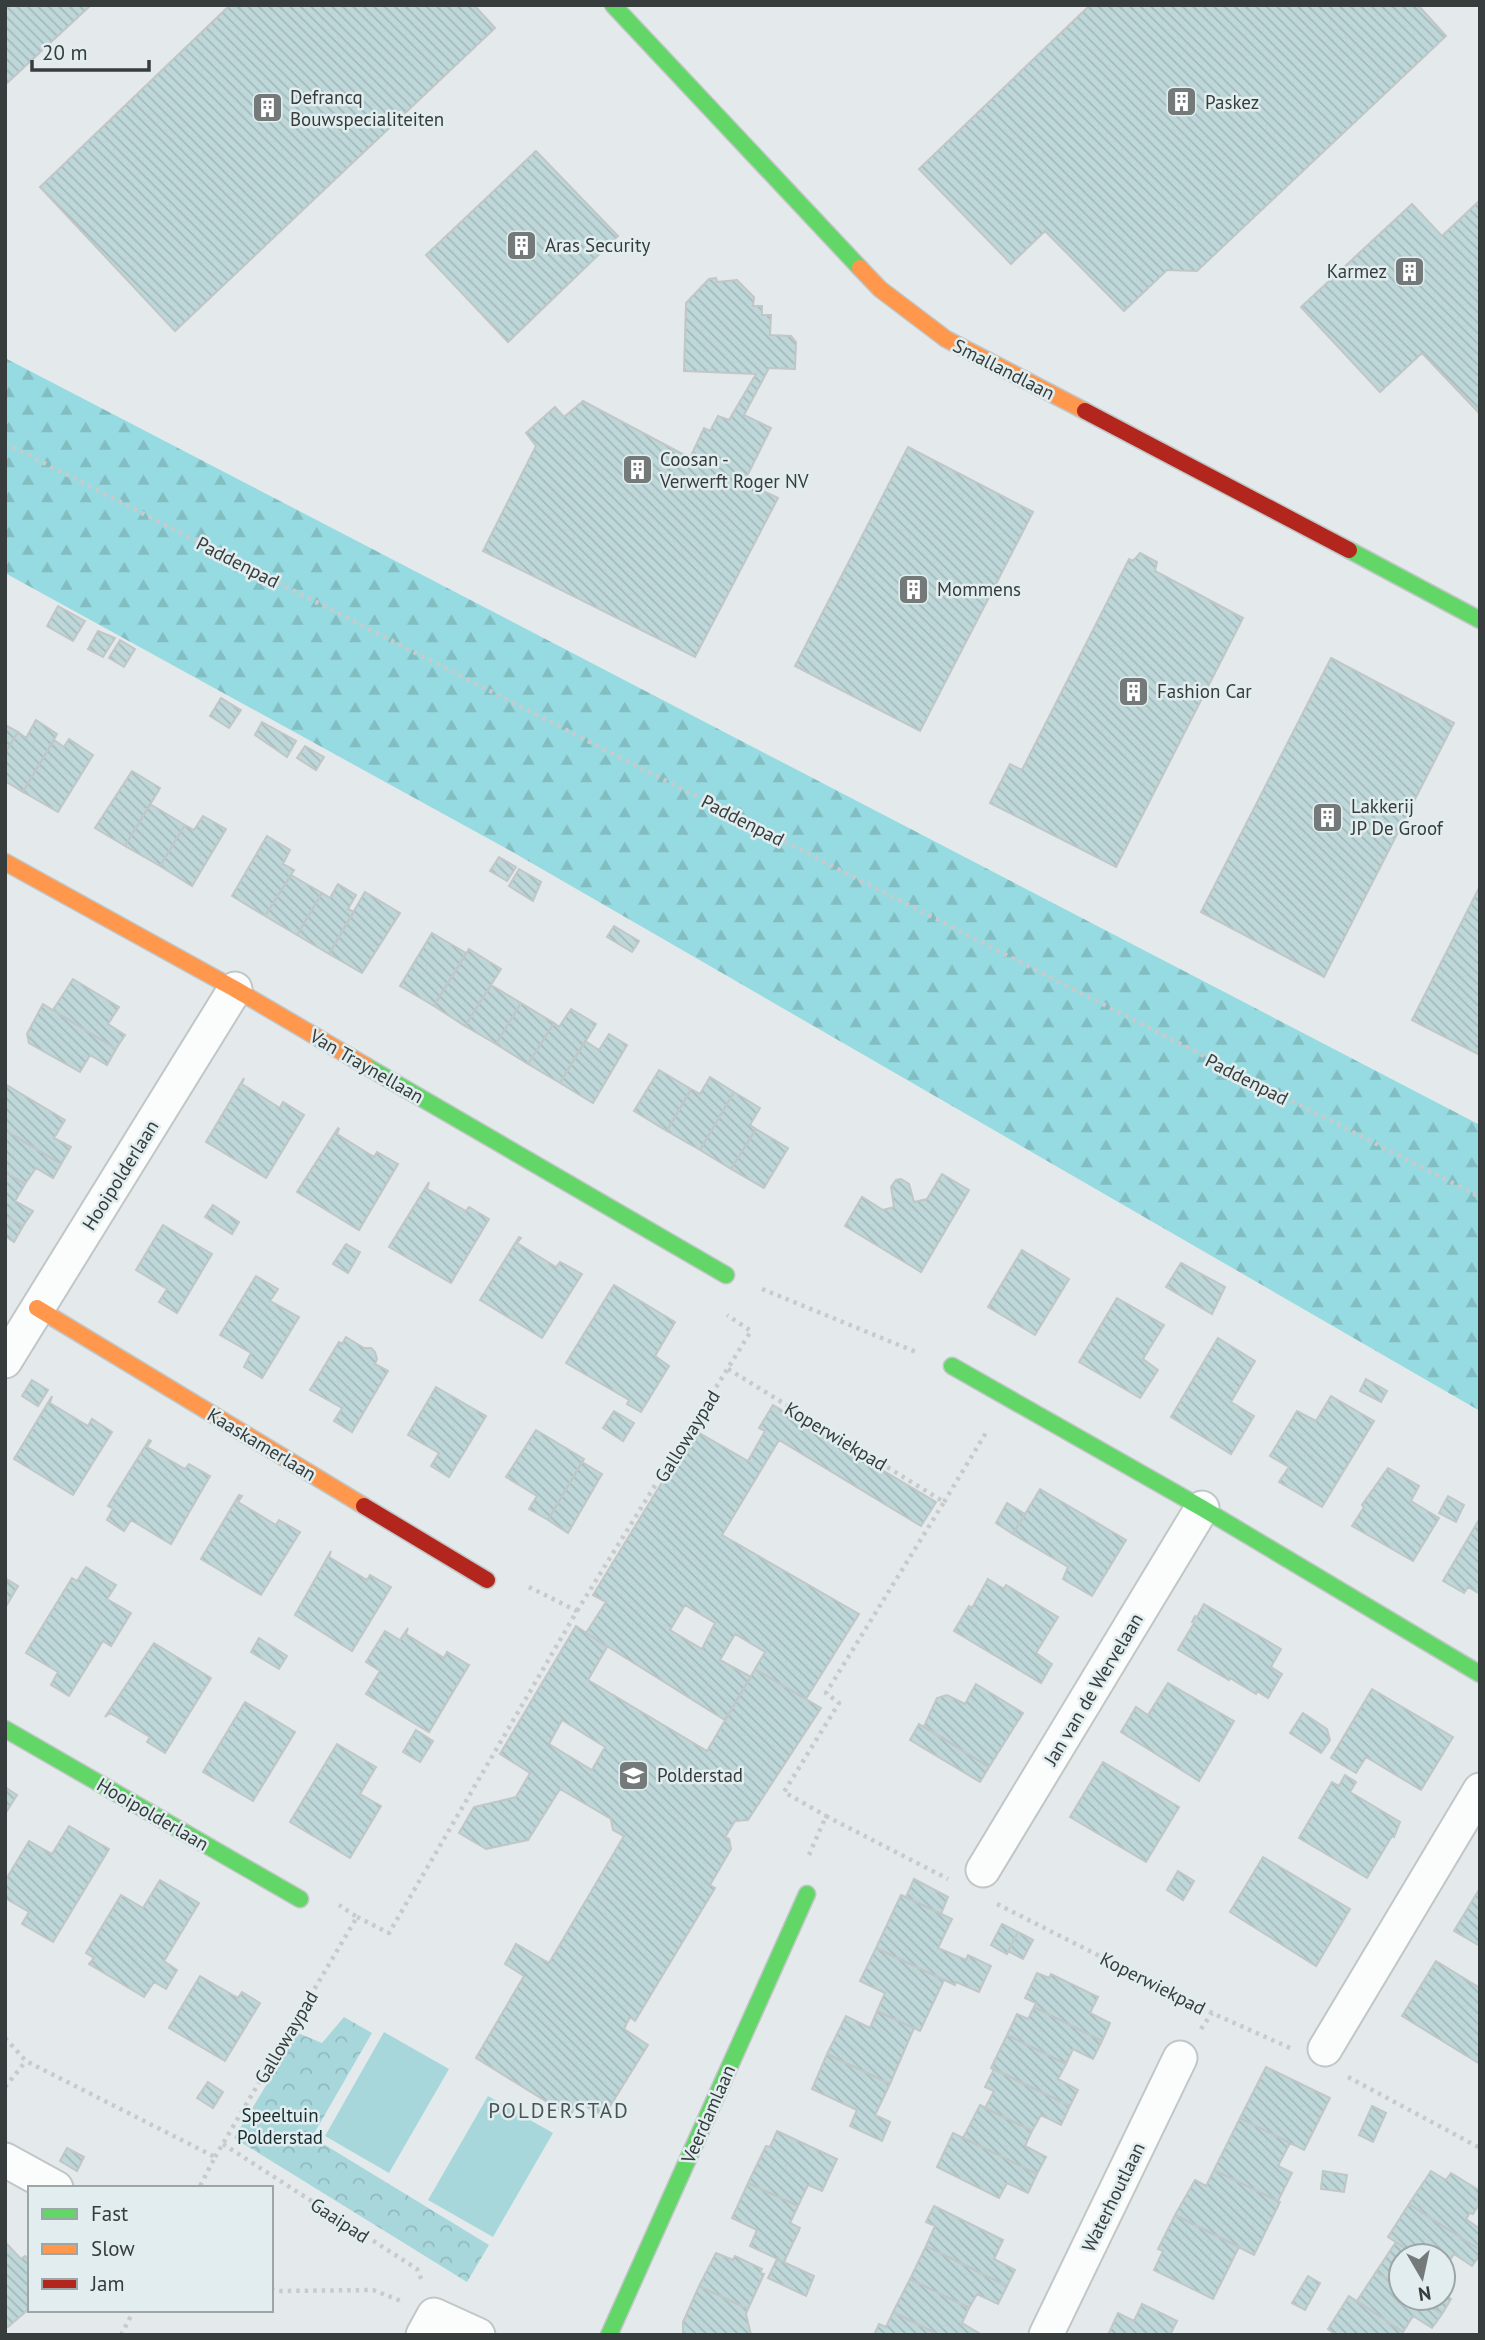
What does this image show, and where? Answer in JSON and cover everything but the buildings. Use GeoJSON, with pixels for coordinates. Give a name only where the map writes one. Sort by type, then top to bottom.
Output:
{"type":"FeatureCollection","features":[{"type":"Feature","properties":{"kind":"street","name":"Smallandlaan"},"geometry":{"type":"LineString","coordinates":[[613,5],[880,289],[946,339],[1480,620]]}},
{"type":"Feature","properties":{"kind":"street","name":"Van Traynellaan"},"geometry":{"type":"LineString","coordinates":[[5,862],[235,989],[726,1275]]}},
{"type":"Feature","properties":{"kind":"street","name":"Hooipolderlaan"},"geometry":{"type":"LineString","coordinates":[[5,1361],[235,989]]}},
{"type":"Feature","properties":{"kind":"street","name":"Kaaskamerlaan"},"geometry":{"type":"LineString","coordinates":[[37,1308],[487,1580]]}},
{"type":"Feature","properties":{"kind":"street"},"geometry":{"type":"LineString","coordinates":[[952,1367],[1202,1508],[1480,1674]]}},
{"type":"Feature","properties":{"kind":"street","name":"Jan van de Wervelaan"},"geometry":{"type":"LineString","coordinates":[[970,1877],[1202,1508]]}},
{"type":"Feature","properties":{"kind":"street","name":"Hooipolderlaan"},"geometry":{"type":"LineString","coordinates":[[5,1728],[300,1899]]}},
{"type":"Feature","properties":{"kind":"street"},"geometry":{"type":"LineString","coordinates":[[1321,2058],[1480,1790]]}},
{"type":"Feature","properties":{"kind":"street","name":"Veerdamlaan"},"geometry":{"type":"LineString","coordinates":[[609,2335],[807,1894]]}},
{"type":"Feature","properties":{"kind":"street","name":"Waterhoutlaan"},"geometry":{"type":"LineString","coordinates":[[1046,2335],[1180,2058]]}},
{"type":"Feature","properties":{"kind":"street"},"geometry":{"type":"LineString","coordinates":[[5,2160],[52,2186]]}},
{"type":"Feature","properties":{"kind":"street"},"geometry":{"type":"LineString","coordinates":[[429,2325],[478,2335]]}},
{"type":"Feature","properties":{"kind":"path","name":"Paddenpad"},"geometry":{"type":"LineString","coordinates":[[5,443],[1480,1197]]}},
{"type":"Feature","properties":{"kind":"path"},"geometry":{"type":"LineString","coordinates":[[726,1275],[952,1367]]}},
{"type":"Feature","properties":{"kind":"path","name":"Gallowaypad"},"geometry":{"type":"LineString","coordinates":[[300,1899],[335,1903],[389,1933],[577,1611],[751,1331],[709,1303],[726,1275]]}},
{"type":"Feature","properties":{"kind":"path","name":"Koperwiekpad"},"geometry":{"type":"LineString","coordinates":[[728,1369],[944,1502]]}},
{"type":"Feature","properties":{"kind":"path"},"geometry":{"type":"LineString","coordinates":[[970,1877],[826,1816],[784,1792],[839,1703],[826,1693],[1006,1398]]}},
{"type":"Feature","properties":{"kind":"path"},"geometry":{"type":"LineString","coordinates":[[487,1580],[527,1586],[577,1611]]}},
{"type":"Feature","properties":{"kind":"path"},"geometry":{"type":"LineString","coordinates":[[807,1894],[805,1865],[826,1816]]}},
{"type":"Feature","properties":{"kind":"path","name":"Koperwiekpad"},"geometry":{"type":"LineString","coordinates":[[993,1902],[1212,2013],[1321,2058],[1480,2148]]}},
{"type":"Feature","properties":{"kind":"path","name":"Gallowaypad"},"geometry":{"type":"LineString","coordinates":[[215,2157],[357,1917]]}},
{"type":"Feature","properties":{"kind":"path"},"geometry":{"type":"LineString","coordinates":[[5,2038],[26,2061],[215,2157],[200,2186]]}},
{"type":"Feature","properties":{"kind":"path"},"geometry":{"type":"LineString","coordinates":[[5,2087],[26,2061]]}},
{"type":"Feature","properties":{"kind":"path","name":"Gaaipad"},"geometry":{"type":"LineString","coordinates":[[223,2144],[417,2269],[429,2325]]}},
{"type":"Feature","properties":{"kind":"path"},"geometry":{"type":"LineString","coordinates":[[273,2290],[373,2290],[429,2325]]}},
{"type":"Feature","properties":{"kind":"path"},"geometry":{"type":"LineString","coordinates":[[121,2335],[133,2312]]}},
{"type":"Feature","properties":{"kind":"green space"},"geometry":{"type":"Polygon","coordinates":[[[5,358],[1480,1125],[1480,1411],[509,850],[5,573],[5,358]]]}},
{"type":"Feature","properties":{"kind":"green space","name":"Speeltuin Polderstad"},"geometry":{"type":"Polygon","coordinates":[[[344,2017],[372,2033],[312,2137],[489,2245],[467,2282],[234,2138],[298,2033],[322,2043],[344,2017]]]}},
{"type":"Feature","properties":{"kind":"green space"},"geometry":{"type":"Polygon","coordinates":[[[384,2032],[449,2069],[389,2173],[325,2136],[384,2032]]]}},
{"type":"Feature","properties":{"kind":"green space"},"geometry":{"type":"Polygon","coordinates":[[[488,2096],[553,2133],[493,2237],[428,2200],[488,2096]]]}},
{"type":"Feature","properties":{"kind":"traffic: fast"},"geometry":{"type":"LineString","coordinates":[[613,5],[860,268]]}},
{"type":"Feature","properties":{"kind":"traffic: fast"},"geometry":{"type":"LineString","coordinates":[[1349,550],[1480,620]]}},
{"type":"Feature","properties":{"kind":"traffic: fast"},"geometry":{"type":"LineString","coordinates":[[366,1066],[726,1275]]}},
{"type":"Feature","properties":{"kind":"traffic: fast"},"geometry":{"type":"LineString","coordinates":[[952,1366],[1202,1508],[1480,1674]]}},
{"type":"Feature","properties":{"kind":"traffic: fast"},"geometry":{"type":"LineString","coordinates":[[5,1729],[300,1899]]}},
{"type":"Feature","properties":{"kind":"traffic: fast"},"geometry":{"type":"LineString","coordinates":[[609,2335],[807,1894]]}},
{"type":"Feature","properties":{"kind":"traffic: slow"},"geometry":{"type":"LineString","coordinates":[[860,268],[880,289],[946,339],[1085,411]]}},
{"type":"Feature","properties":{"kind":"traffic: slow"},"geometry":{"type":"LineString","coordinates":[[5,862],[235,989],[366,1066]]}},
{"type":"Feature","properties":{"kind":"traffic: slow"},"geometry":{"type":"LineString","coordinates":[[37,1308],[364,1506]]}},
{"type":"Feature","properties":{"kind":"traffic: jam"},"geometry":{"type":"LineString","coordinates":[[1085,411],[1349,550]]}},
{"type":"Feature","properties":{"kind":"traffic: jam"},"geometry":{"type":"LineString","coordinates":[[364,1506],[487,1580]]}},
{"type":"Feature","properties":{"kind":"place","name":"Paskez"},"geometry":{"type":"Point","coordinates":[1182,102]}},
{"type":"Feature","properties":{"kind":"place","name":"Defrancq Bouwspecialiteiten"},"geometry":{"type":"Point","coordinates":[267,108]}},
{"type":"Feature","properties":{"kind":"place","name":"Aras Security"},"geometry":{"type":"Point","coordinates":[522,245]}},
{"type":"Feature","properties":{"kind":"place","name":"Karmez"},"geometry":{"type":"Point","coordinates":[1410,271]}},
{"type":"Feature","properties":{"kind":"place","name":"Coosan - Verwerft Roger NV"},"geometry":{"type":"Point","coordinates":[637,470]}},
{"type":"Feature","properties":{"kind":"place","name":"Mommens"},"geometry":{"type":"Point","coordinates":[914,589]}},
{"type":"Feature","properties":{"kind":"place","name":"Fashion Car"},"geometry":{"type":"Point","coordinates":[1134,691]}},
{"type":"Feature","properties":{"kind":"place","name":"Lakkerij JP De Groof"},"geometry":{"type":"Point","coordinates":[1328,817]}},
{"type":"Feature","properties":{"kind":"place","name":"Polderstad"},"geometry":{"type":"Point","coordinates":[634,1775]}},
{"type":"Feature","properties":{"kind":"district","name":"POLDERSTAD"},"geometry":{"type":"Point","coordinates":[559,2111]}}]}
